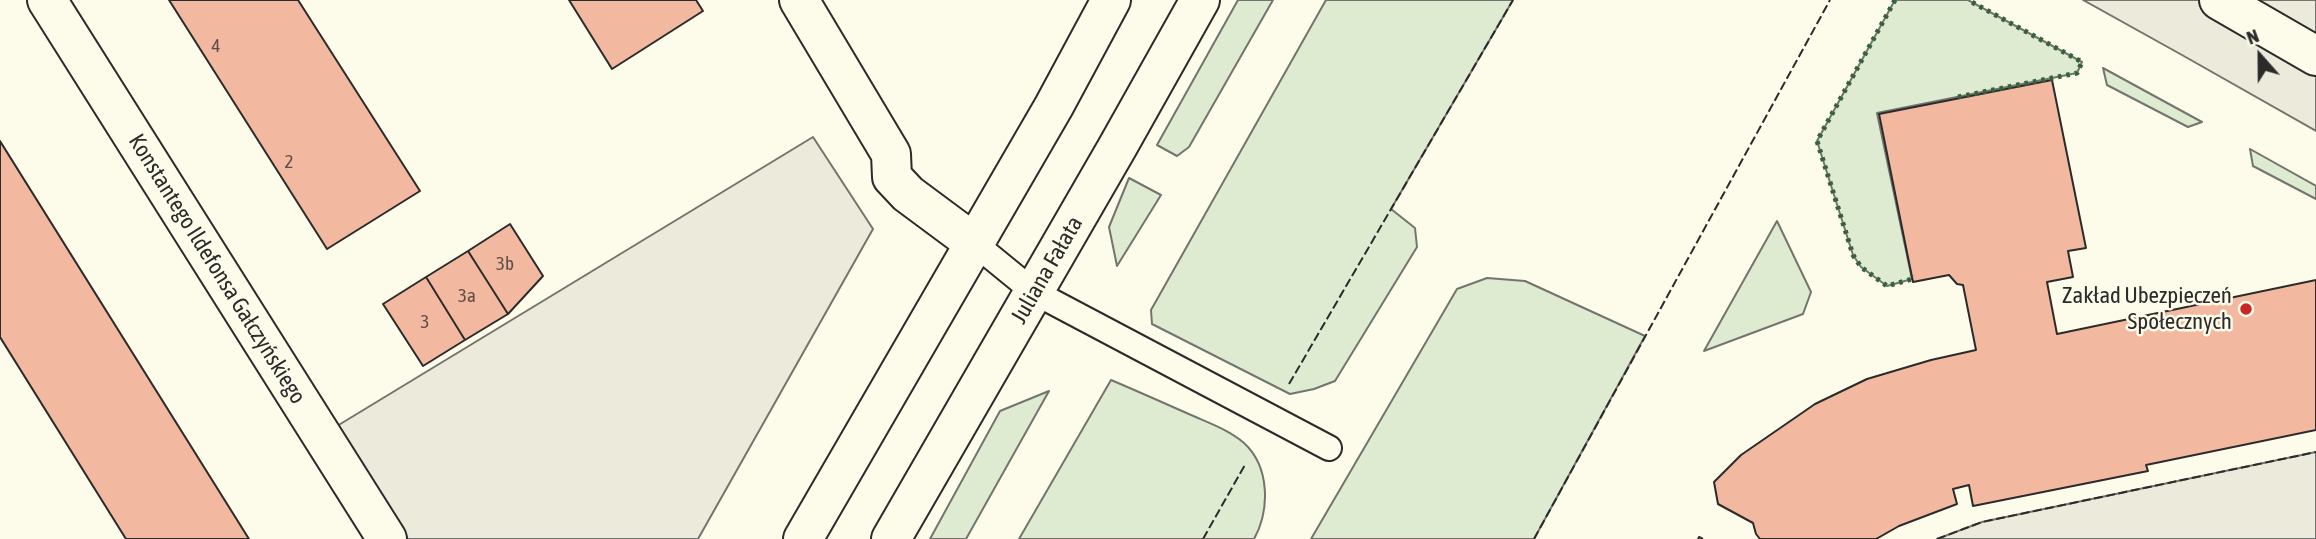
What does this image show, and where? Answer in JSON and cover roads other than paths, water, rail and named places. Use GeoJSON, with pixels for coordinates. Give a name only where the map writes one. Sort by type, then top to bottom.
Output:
{"type":"FeatureCollection","features":[{"type":"Feature","properties":{"kind":"street","name":"Konstantego Ildefonsa Gałczyńskiego"},"geometry":{"type":"LineString","coordinates":[[47,0],[387,539]]}},
{"type":"Feature","properties":{"kind":"street"},"geometry":{"type":"LineString","coordinates":[[799,0],[891,154],[892,177],[908,194],[974,243]]}},
{"type":"Feature","properties":{"kind":"street"},"geometry":{"type":"LineString","coordinates":[[803,539],[1054,106],[1111,0]]}},
{"type":"Feature","properties":{"kind":"street","name":"Juliana Fałata"},"geometry":{"type":"LineString","coordinates":[[891,539],[1200,0]]}},
{"type":"Feature","properties":{"kind":"street"},"geometry":{"type":"LineString","coordinates":[[2218,0],[2316,56]]}},
{"type":"Feature","properties":{"kind":"lane"},"geometry":{"type":"LineString","coordinates":[[974,243],[1034,292],[1329,448]]}},
{"type":"Feature","properties":{"kind":"place","name":"Zakład Ubezpieczeń Społecznych"},"geometry":{"type":"Point","coordinates":[2246,309]}}]}
